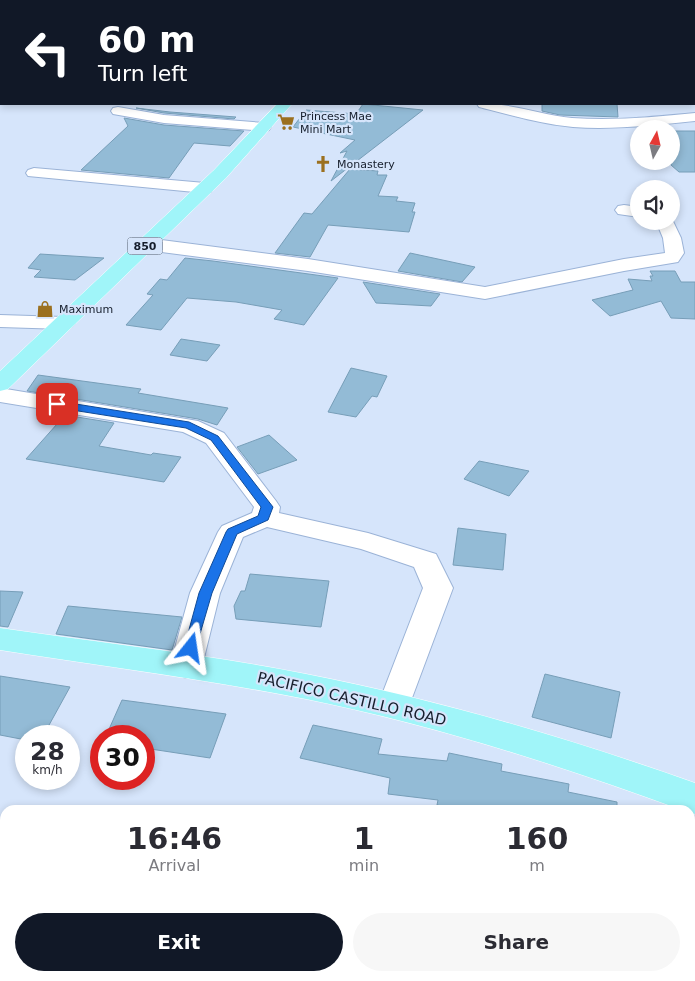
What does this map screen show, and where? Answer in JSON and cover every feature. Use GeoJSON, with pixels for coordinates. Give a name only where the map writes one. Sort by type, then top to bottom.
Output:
{"type":"FeatureCollection","features":[{"type":"Feature","properties":{"kind":"main road","name":"850"},"geometry":{"type":"LineString","coordinates":[[0,384],[205,188],[284,105]]}},
{"type":"Feature","properties":{"kind":"main road","name":"PACIFICO CASTILLO ROAD"},"geometry":{"type":"LineString","coordinates":[[0,639],[251,676],[394,705],[475,727],[629,774],[695,799]]}},
{"type":"Feature","properties":{"kind":"street"},"geometry":{"type":"LineString","coordinates":[[488,105],[545,118],[595,124],[695,117]]}},
{"type":"Feature","properties":{"kind":"street"},"geometry":{"type":"LineString","coordinates":[[118,111],[164,119],[264,127]]}},
{"type":"Feature","properties":{"kind":"street"},"geometry":{"type":"LineString","coordinates":[[34,173],[205,188]]}},
{"type":"Feature","properties":{"kind":"street"},"geometry":{"type":"LineString","coordinates":[[146,244],[308,265],[486,293],[624,265],[671,258],[675,253],[668,230]]}},
{"type":"Feature","properties":{"kind":"street"},"geometry":{"type":"LineString","coordinates":[[0,322],[64,322]]}},
{"type":"Feature","properties":{"kind":"street"},"geometry":{"type":"LineString","coordinates":[[0,395],[189,426],[215,438],[267,507],[264,518]]}},
{"type":"Feature","properties":{"kind":"street"},"geometry":{"type":"LineString","coordinates":[[186,666],[205,593],[232,532],[264,518],[368,542],[426,561],[438,588],[394,705]]}},
{"type":"Feature","properties":{"kind":"building"},"geometry":{"type":"Polygon","coordinates":[[[362,105],[423,110],[331,181],[347,151],[340,153],[355,140],[293,127],[306,110],[356,114],[362,105]]]}},
{"type":"Feature","properties":{"kind":"building"},"geometry":{"type":"Polygon","coordinates":[[[542,105],[617,105],[618,117],[560,115],[542,111],[542,105]]]}},
{"type":"Feature","properties":{"kind":"building"},"geometry":{"type":"Polygon","coordinates":[[[136,108],[236,117],[234,119],[164,113],[136,108]]]}},
{"type":"Feature","properties":{"kind":"building"},"geometry":{"type":"Polygon","coordinates":[[[124,118],[164,125],[244,131],[230,146],[194,143],[169,178],[81,170],[128,126],[124,118]]]}},
{"type":"Feature","properties":{"kind":"building"},"geometry":{"type":"Polygon","coordinates":[[[680,131],[695,131],[695,172],[679,172],[677,170],[680,170],[680,131]]]}},
{"type":"Feature","properties":{"kind":"building"},"geometry":{"type":"Polygon","coordinates":[[[350,169],[378,171],[377,175],[387,175],[378,196],[398,197],[396,201],[415,203],[412,212],[415,212],[409,232],[328,225],[310,257],[275,253],[304,213],[312,214],[350,169]]]}},
{"type":"Feature","properties":{"kind":"building"},"geometry":{"type":"Polygon","coordinates":[[[410,253],[475,267],[462,282],[398,271],[410,253]]]}},
{"type":"Feature","properties":{"kind":"building"},"geometry":{"type":"Polygon","coordinates":[[[40,254],[104,258],[75,280],[34,277],[41,270],[28,268],[40,254]]]}},
{"type":"Feature","properties":{"kind":"building"},"geometry":{"type":"Polygon","coordinates":[[[185,258],[338,278],[304,325],[274,319],[282,310],[236,302],[187,298],[161,330],[126,325],[153,295],[147,294],[160,279],[167,280],[185,258]]]}},
{"type":"Feature","properties":{"kind":"building"},"geometry":{"type":"Polygon","coordinates":[[[650,271],[675,271],[681,282],[695,282],[695,319],[671,318],[661,301],[610,316],[592,300],[633,290],[628,279],[652,281],[650,276],[653,276],[650,271]]]}},
{"type":"Feature","properties":{"kind":"building"},"geometry":{"type":"Polygon","coordinates":[[[363,282],[440,294],[431,306],[376,303],[363,282]]]}},
{"type":"Feature","properties":{"kind":"building"},"geometry":{"type":"Polygon","coordinates":[[[181,339],[220,345],[207,361],[170,355],[181,339]]]}},
{"type":"Feature","properties":{"kind":"building"},"geometry":{"type":"Polygon","coordinates":[[[351,368],[387,376],[377,397],[372,396],[356,417],[328,412],[351,368]]]}},
{"type":"Feature","properties":{"kind":"building"},"geometry":{"type":"Polygon","coordinates":[[[38,375],[141,389],[138,393],[228,408],[217,425],[198,419],[27,391],[38,375]]]}},
{"type":"Feature","properties":{"kind":"building"},"geometry":{"type":"Polygon","coordinates":[[[65,415],[114,423],[99,446],[151,455],[153,453],[181,457],[164,482],[26,459],[65,415]]]}},
{"type":"Feature","properties":{"kind":"building"},"geometry":{"type":"Polygon","coordinates":[[[269,435],[297,460],[258,474],[237,447],[269,435]]]}},
{"type":"Feature","properties":{"kind":"building"},"geometry":{"type":"Polygon","coordinates":[[[479,461],[529,471],[509,496],[464,479],[479,461]]]}},
{"type":"Feature","properties":{"kind":"building"},"geometry":{"type":"Polygon","coordinates":[[[458,528],[506,534],[503,570],[453,565],[458,528]]]}},
{"type":"Feature","properties":{"kind":"building"},"geometry":{"type":"Polygon","coordinates":[[[250,574],[329,581],[321,627],[236,619],[234,606],[241,591],[245,591],[250,574]]]}},
{"type":"Feature","properties":{"kind":"building"},"geometry":{"type":"Polygon","coordinates":[[[0,591],[23,592],[8,627],[0,626],[0,591]]]}},
{"type":"Feature","properties":{"kind":"building"},"geometry":{"type":"Polygon","coordinates":[[[68,606],[182,617],[172,650],[56,634],[68,606]]]}},
{"type":"Feature","properties":{"kind":"building"},"geometry":{"type":"Polygon","coordinates":[[[545,674],[620,692],[611,738],[532,717],[545,674]]]}},
{"type":"Feature","properties":{"kind":"building"},"geometry":{"type":"Polygon","coordinates":[[[0,676],[70,687],[49,725],[15,725],[15,738],[0,735],[0,676]]]}},
{"type":"Feature","properties":{"kind":"building"},"geometry":{"type":"Polygon","coordinates":[[[122,700],[226,714],[210,758],[155,750],[155,725],[111,725],[122,700]]]}},
{"type":"Feature","properties":{"kind":"building"},"geometry":{"type":"Polygon","coordinates":[[[313,725],[382,739],[378,754],[447,761],[449,753],[502,764],[501,771],[569,784],[568,792],[617,802],[617,805],[437,805],[438,800],[388,794],[390,778],[300,758],[313,725]]]}},
{"type":"Feature","properties":{"kind":"place","name":"Princess Mae Mini Mart"},"geometry":{"type":"Point","coordinates":[286,122]}},
{"type":"Feature","properties":{"kind":"place","name":"Monastery"},"geometry":{"type":"Point","coordinates":[323,164]}},
{"type":"Feature","properties":{"kind":"place","name":"Maximum"},"geometry":{"type":"Point","coordinates":[45,309]}},
{"type":"Feature","properties":{"kind":"route"},"geometry":{"type":"LineString","coordinates":[[57,404],[189,426],[215,438],[267,507],[264,518],[232,532],[205,593],[191,648]]}}]}
